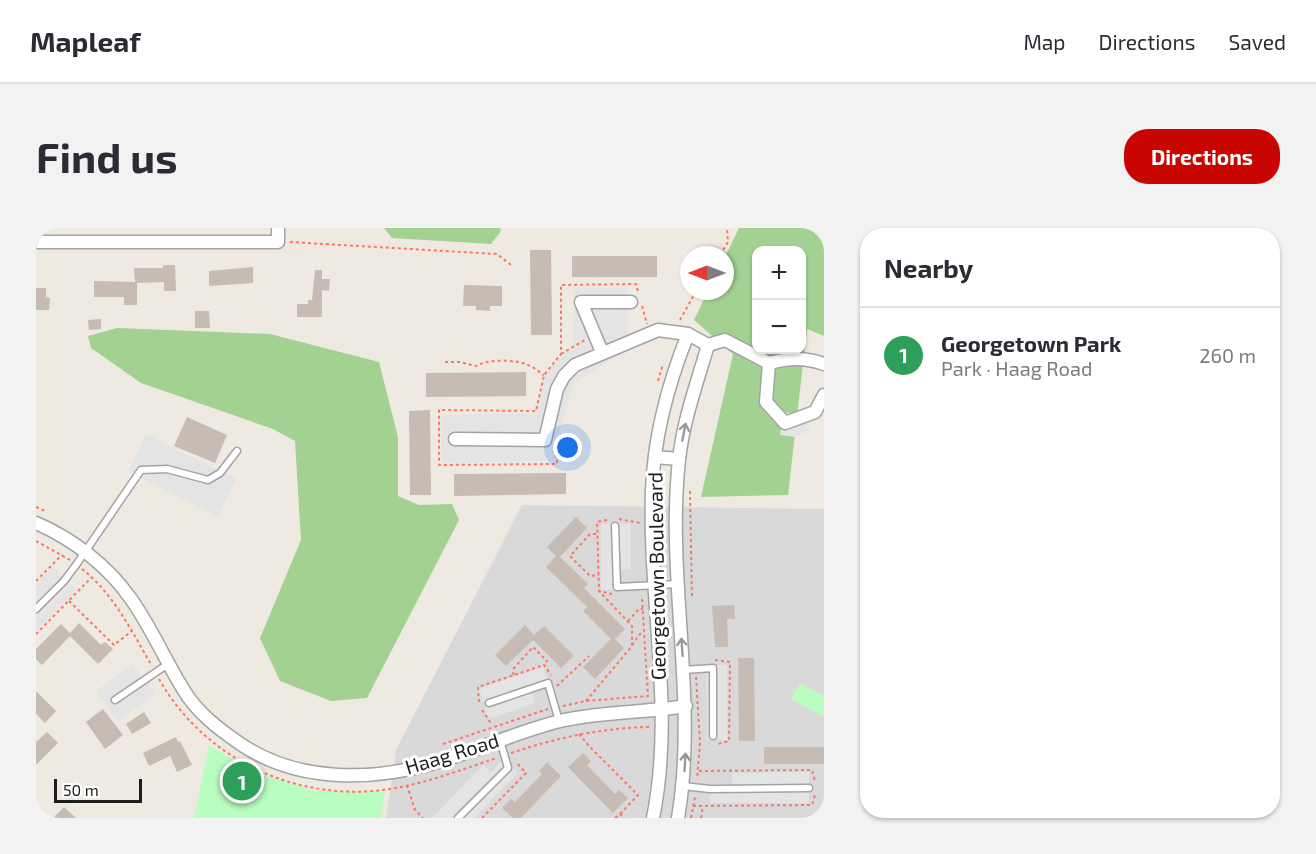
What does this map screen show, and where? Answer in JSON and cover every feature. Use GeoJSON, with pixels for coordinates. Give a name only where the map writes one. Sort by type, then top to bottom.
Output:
{"type":"FeatureCollection","features":[{"type":"Feature","properties":{"kind":"street"},"geometry":{"type":"LineString","coordinates":[[36,242],[278,242],[278,228]]}},
{"type":"Feature","properties":{"kind":"street"},"geometry":{"type":"LineString","coordinates":[[602,352],[581,302],[630,302]]}},
{"type":"Feature","properties":{"kind":"street"},"geometry":{"type":"LineString","coordinates":[[456,438],[545,440],[557,389],[564,376],[575,365],[658,330],[688,334],[708,345],[725,340],[769,363],[787,358],[808,358],[824,364]]}},
{"type":"Feature","properties":{"kind":"street","name":"Georgetown Boulevard"},"geometry":{"type":"LineString","coordinates":[[653,818],[659,791],[662,746],[652,490],[661,419],[688,334]]}},
{"type":"Feature","properties":{"kind":"street","name":"Georgetown Boulevard"},"geometry":{"type":"LineString","coordinates":[[678,818],[690,786],[686,706],[690,669],[678,584],[679,459],[689,406],[708,345]]}},
{"type":"Feature","properties":{"kind":"street"},"geometry":{"type":"LineString","coordinates":[[769,363],[766,402],[785,423],[815,412],[824,395]]}},
{"type":"Feature","properties":{"kind":"street"},"geometry":{"type":"LineString","coordinates":[[655,457],[679,459]]}},
{"type":"Feature","properties":{"kind":"street","name":"Haag Road"},"geometry":{"type":"LineString","coordinates":[[36,524],[52,530],[86,552],[113,577],[131,598],[168,664],[192,701],[206,717],[253,752],[281,764],[310,772],[369,776],[432,764],[500,739],[559,721],[599,714],[686,706]]}},
{"type":"Feature","properties":{"kind":"lane"},"geometry":{"type":"LineString","coordinates":[[36,609],[64,581],[86,552],[141,470],[167,469],[208,480],[220,473],[237,451]]}},
{"type":"Feature","properties":{"kind":"lane"},"geometry":{"type":"LineString","coordinates":[[615,526],[617,587],[678,584]]}},
{"type":"Feature","properties":{"kind":"lane"},"geometry":{"type":"LineString","coordinates":[[115,700],[168,664]]}},
{"type":"Feature","properties":{"kind":"lane"},"geometry":{"type":"LineString","coordinates":[[690,669],[713,668],[713,736]]}},
{"type":"Feature","properties":{"kind":"lane"},"geometry":{"type":"LineString","coordinates":[[489,704],[548,683],[559,721]]}},
{"type":"Feature","properties":{"kind":"lane"},"geometry":{"type":"LineString","coordinates":[[459,818],[508,768],[508,754],[500,739]]}},
{"type":"Feature","properties":{"kind":"lane"},"geometry":{"type":"LineString","coordinates":[[690,786],[809,788]]}},
{"type":"Feature","properties":{"kind":"path"},"geometry":{"type":"LineString","coordinates":[[726,246],[728,242],[728,228]]}},
{"type":"Feature","properties":{"kind":"path"},"geometry":{"type":"LineString","coordinates":[[278,242],[497,254],[511,265]]}},
{"type":"Feature","properties":{"kind":"path"},"geometry":{"type":"LineString","coordinates":[[445,362],[460,362],[476,366],[482,362],[519,362],[528,364],[544,375]]}},
{"type":"Feature","properties":{"kind":"path"},"geometry":{"type":"LineString","coordinates":[[690,483],[692,607]]}},
{"type":"Feature","properties":{"kind":"path"},"geometry":{"type":"LineString","coordinates":[[36,507],[45,511]]}},
{"type":"Feature","properties":{"kind":"path"},"geometry":{"type":"LineString","coordinates":[[597,534],[590,534],[570,556],[590,576],[599,575]]}},
{"type":"Feature","properties":{"kind":"path"},"geometry":{"type":"LineString","coordinates":[[36,541],[76,565],[92,578],[114,603],[170,698],[189,721],[218,747],[260,772],[315,788],[374,791],[434,780],[538,744],[579,734],[621,728],[650,727]]}},
{"type":"Feature","properties":{"kind":"path"},"geometry":{"type":"LineString","coordinates":[[36,581],[62,555]]}},
{"type":"Feature","properties":{"kind":"path"},"geometry":{"type":"LineString","coordinates":[[36,634],[92,578]]}},
{"type":"Feature","properties":{"kind":"path"},"geometry":{"type":"LineString","coordinates":[[599,591],[632,626],[632,646]]}},
{"type":"Feature","properties":{"kind":"path"},"geometry":{"type":"LineString","coordinates":[[69,601],[114,645],[132,632]]}},
{"type":"Feature","properties":{"kind":"path"},"geometry":{"type":"LineString","coordinates":[[628,621],[639,609],[643,609]]}},
{"type":"Feature","properties":{"kind":"path"},"geometry":{"type":"LineString","coordinates":[[586,701],[640,634],[644,633]]}},
{"type":"Feature","properties":{"kind":"path"},"geometry":{"type":"LineString","coordinates":[[513,675],[514,668],[532,648],[547,661],[544,665]]}},
{"type":"Feature","properties":{"kind":"path"},"geometry":{"type":"LineString","coordinates":[[555,688],[589,656]]}},
{"type":"Feature","properties":{"kind":"path"},"geometry":{"type":"LineString","coordinates":[[690,669],[700,743],[690,786],[691,818]]}},
{"type":"Feature","properties":{"kind":"path"},"geometry":{"type":"LineString","coordinates":[[579,734],[638,795],[615,818]]}},
{"type":"Feature","properties":{"kind":"path"},"geometry":{"type":"LineString","coordinates":[[482,818],[526,773],[508,754]]}},
{"type":"Feature","properties":{"kind":"path"},"geometry":{"type":"LineString","coordinates":[[407,785],[415,810],[423,818]]}},
{"type":"Feature","properties":{"kind":"path"},"geometry":{"type":"LineString","coordinates":[[701,818],[704,806]]}},
{"type":"Feature","properties":{"kind":"path"},"geometry":{"type":"LineString","coordinates":[[620,814],[624,818]]}},
{"type":"Feature","properties":{"kind":"shaded area"},"geometry":{"type":"Polygon","coordinates":[[[575,287],[628,288],[627,349],[573,384],[557,440],[558,461],[441,463],[441,415],[533,413],[545,375],[567,349],[573,349],[575,287]]]}},
{"type":"Feature","properties":{"kind":"shaded area"},"geometry":{"type":"Polygon","coordinates":[[[824,386],[824,409],[820,417],[807,423],[810,430],[794,437],[780,435],[784,412],[797,414],[814,402],[824,386]]]}},
{"type":"Feature","properties":{"kind":"shaded area"},"geometry":{"type":"Polygon","coordinates":[[[146,434],[236,479],[218,516],[128,472],[146,434]]]}},
{"type":"Feature","properties":{"kind":"shaded area"},"geometry":{"type":"Polygon","coordinates":[[[522,505],[824,509],[824,818],[386,818],[396,750],[522,505]]]}},
{"type":"Feature","properties":{"kind":"shaded area"},"geometry":{"type":"Polygon","coordinates":[[[601,524],[630,524],[631,569],[621,570],[621,590],[601,590],[601,524]]]}},
{"type":"Feature","properties":{"kind":"shaded area"},"geometry":{"type":"Polygon","coordinates":[[[53,566],[77,590],[36,631],[36,584],[53,566]]]}},
{"type":"Feature","properties":{"kind":"shaded area"},"geometry":{"type":"Polygon","coordinates":[[[133,664],[155,694],[118,721],[96,691],[133,664]]]}},
{"type":"Feature","properties":{"kind":"shaded area"},"geometry":{"type":"Polygon","coordinates":[[[727,665],[727,740],[707,740],[706,666],[727,665]]]}},
{"type":"Feature","properties":{"kind":"shaded area"},"geometry":{"type":"Polygon","coordinates":[[[543,667],[550,687],[532,693],[535,703],[489,719],[479,689],[543,667]]]}},
{"type":"Feature","properties":{"kind":"shaded area"},"geometry":{"type":"Polygon","coordinates":[[[504,759],[518,773],[475,818],[432,818],[483,765],[491,772],[504,759]]]}},
{"type":"Feature","properties":{"kind":"shaded area"},"geometry":{"type":"Polygon","coordinates":[[[809,772],[809,803],[710,803],[710,784],[732,784],[732,773],[809,772]]]}},
{"type":"Feature","properties":{"kind":"green space"},"geometry":{"type":"Polygon","coordinates":[[[384,228],[500,228],[501,231],[491,244],[392,238],[384,228]]]}},
{"type":"Feature","properties":{"kind":"green space"},"geometry":{"type":"Polygon","coordinates":[[[739,228],[824,228],[824,336],[807,329],[806,338],[806,246],[752,246],[752,354],[804,354],[788,495],[701,497],[733,354],[694,320],[704,300],[734,300],[734,246],[730,246],[739,228]]]}},
{"type":"Feature","properties":{"kind":"green space"},"geometry":{"type":"Polygon","coordinates":[[[117,328],[270,334],[379,362],[398,437],[398,496],[419,505],[452,504],[459,520],[367,698],[331,701],[280,681],[260,638],[301,540],[295,441],[273,429],[141,383],[91,348],[88,336],[117,328]]]}},
{"type":"Feature","properties":{"kind":"green space"},"geometry":{"type":"Polygon","coordinates":[[[800,683],[824,696],[824,717],[791,699],[800,683]]]}},
{"type":"Feature","properties":{"kind":"green space"},"geometry":{"type":"Polygon","coordinates":[[[209,745],[251,771],[316,791],[385,792],[380,818],[194,818],[209,745]]]}},
{"type":"Feature","properties":{"kind":"building"},"geometry":{"type":"Polygon","coordinates":[[[530,250],[551,250],[552,335],[531,335],[530,250]]]}},
{"type":"Feature","properties":{"kind":"building"},"geometry":{"type":"Polygon","coordinates":[[[572,256],[657,256],[657,277],[572,277],[572,256]]]}},
{"type":"Feature","properties":{"kind":"building"},"geometry":{"type":"Polygon","coordinates":[[[163,265],[175,265],[176,291],[164,291],[164,282],[137,283],[137,305],[124,305],[124,297],[94,297],[94,281],[135,282],[134,268],[163,268],[163,265]]]}},
{"type":"Feature","properties":{"kind":"building"},"geometry":{"type":"Polygon","coordinates":[[[253,267],[253,283],[209,286],[209,271],[253,267]]]}},
{"type":"Feature","properties":{"kind":"building"},"geometry":{"type":"Polygon","coordinates":[[[315,270],[322,270],[322,279],[330,279],[329,291],[322,290],[322,317],[297,317],[297,304],[308,304],[308,300],[312,300],[315,270]]]}},
{"type":"Feature","properties":{"kind":"building"},"geometry":{"type":"Polygon","coordinates":[[[464,285],[502,286],[502,306],[490,306],[490,311],[476,310],[476,306],[463,306],[464,285]]]}},
{"type":"Feature","properties":{"kind":"building"},"geometry":{"type":"Polygon","coordinates":[[[36,288],[46,288],[46,297],[50,298],[49,310],[36,310],[36,288]]]}},
{"type":"Feature","properties":{"kind":"building"},"geometry":{"type":"Polygon","coordinates":[[[195,311],[209,311],[210,328],[195,328],[195,311]]]}},
{"type":"Feature","properties":{"kind":"building"},"geometry":{"type":"Polygon","coordinates":[[[101,319],[101,329],[89,330],[88,320],[101,319]]]}},
{"type":"Feature","properties":{"kind":"building"},"geometry":{"type":"Polygon","coordinates":[[[526,372],[526,396],[426,397],[426,373],[526,372]]]}},
{"type":"Feature","properties":{"kind":"building"},"geometry":{"type":"Polygon","coordinates":[[[430,410],[431,495],[410,495],[409,411],[430,410]]]}},
{"type":"Feature","properties":{"kind":"building"},"geometry":{"type":"Polygon","coordinates":[[[187,417],[227,435],[215,463],[174,446],[187,417]]]}},
{"type":"Feature","properties":{"kind":"building"},"geometry":{"type":"Polygon","coordinates":[[[566,473],[566,494],[454,496],[454,474],[566,473]]]}},
{"type":"Feature","properties":{"kind":"building"},"geometry":{"type":"Polygon","coordinates":[[[576,517],[587,528],[560,557],[588,584],[584,588],[625,629],[615,639],[624,648],[595,679],[583,667],[611,639],[583,611],[587,607],[546,567],[556,556],[547,547],[576,517]]]}},
{"type":"Feature","properties":{"kind":"building"},"geometry":{"type":"Polygon","coordinates":[[[734,605],[735,619],[727,619],[728,647],[715,647],[712,606],[734,605]]]}},
{"type":"Feature","properties":{"kind":"building"},"geometry":{"type":"Polygon","coordinates":[[[79,623],[101,645],[105,642],[113,649],[98,664],[70,636],[42,665],[36,659],[36,649],[61,624],[70,633],[79,623]]]}},
{"type":"Feature","properties":{"kind":"building"},"geometry":{"type":"Polygon","coordinates":[[[525,625],[534,635],[544,626],[574,656],[561,668],[533,640],[506,666],[495,655],[525,625]]]}},
{"type":"Feature","properties":{"kind":"building"},"geometry":{"type":"Polygon","coordinates":[[[738,658],[754,658],[755,741],[739,741],[738,658]]]}},
{"type":"Feature","properties":{"kind":"building"},"geometry":{"type":"Polygon","coordinates":[[[36,691],[56,711],[45,723],[36,714],[36,691]]]}},
{"type":"Feature","properties":{"kind":"building"},"geometry":{"type":"Polygon","coordinates":[[[103,709],[123,735],[105,749],[86,722],[103,709]]]}},
{"type":"Feature","properties":{"kind":"building"},"geometry":{"type":"Polygon","coordinates":[[[144,712],[151,723],[132,734],[126,724],[144,712]]]}},
{"type":"Feature","properties":{"kind":"building"},"geometry":{"type":"Polygon","coordinates":[[[47,732],[58,743],[36,765],[36,742],[47,732]]]}},
{"type":"Feature","properties":{"kind":"building"},"geometry":{"type":"Polygon","coordinates":[[[176,737],[192,765],[177,772],[170,756],[149,766],[143,753],[176,737]]]}},
{"type":"Feature","properties":{"kind":"building"},"geometry":{"type":"Polygon","coordinates":[[[764,747],[824,747],[824,764],[764,764],[764,747]]]}},
{"type":"Feature","properties":{"kind":"building"},"geometry":{"type":"Polygon","coordinates":[[[583,753],[591,761],[587,765],[615,794],[619,790],[628,798],[613,813],[568,767],[583,753]]]}},
{"type":"Feature","properties":{"kind":"building"},"geometry":{"type":"Polygon","coordinates":[[[547,762],[561,776],[521,818],[513,818],[502,808],[511,799],[515,802],[542,774],[539,771],[547,762]]]}},
{"type":"Feature","properties":{"kind":"building"},"geometry":{"type":"Polygon","coordinates":[[[64,807],[76,818],[53,818],[64,807]]]}},
{"type":"Feature","properties":{"kind":"place","name":"Georgetown Park"},"geometry":{"type":"Point","coordinates":[242,781]}}]}
